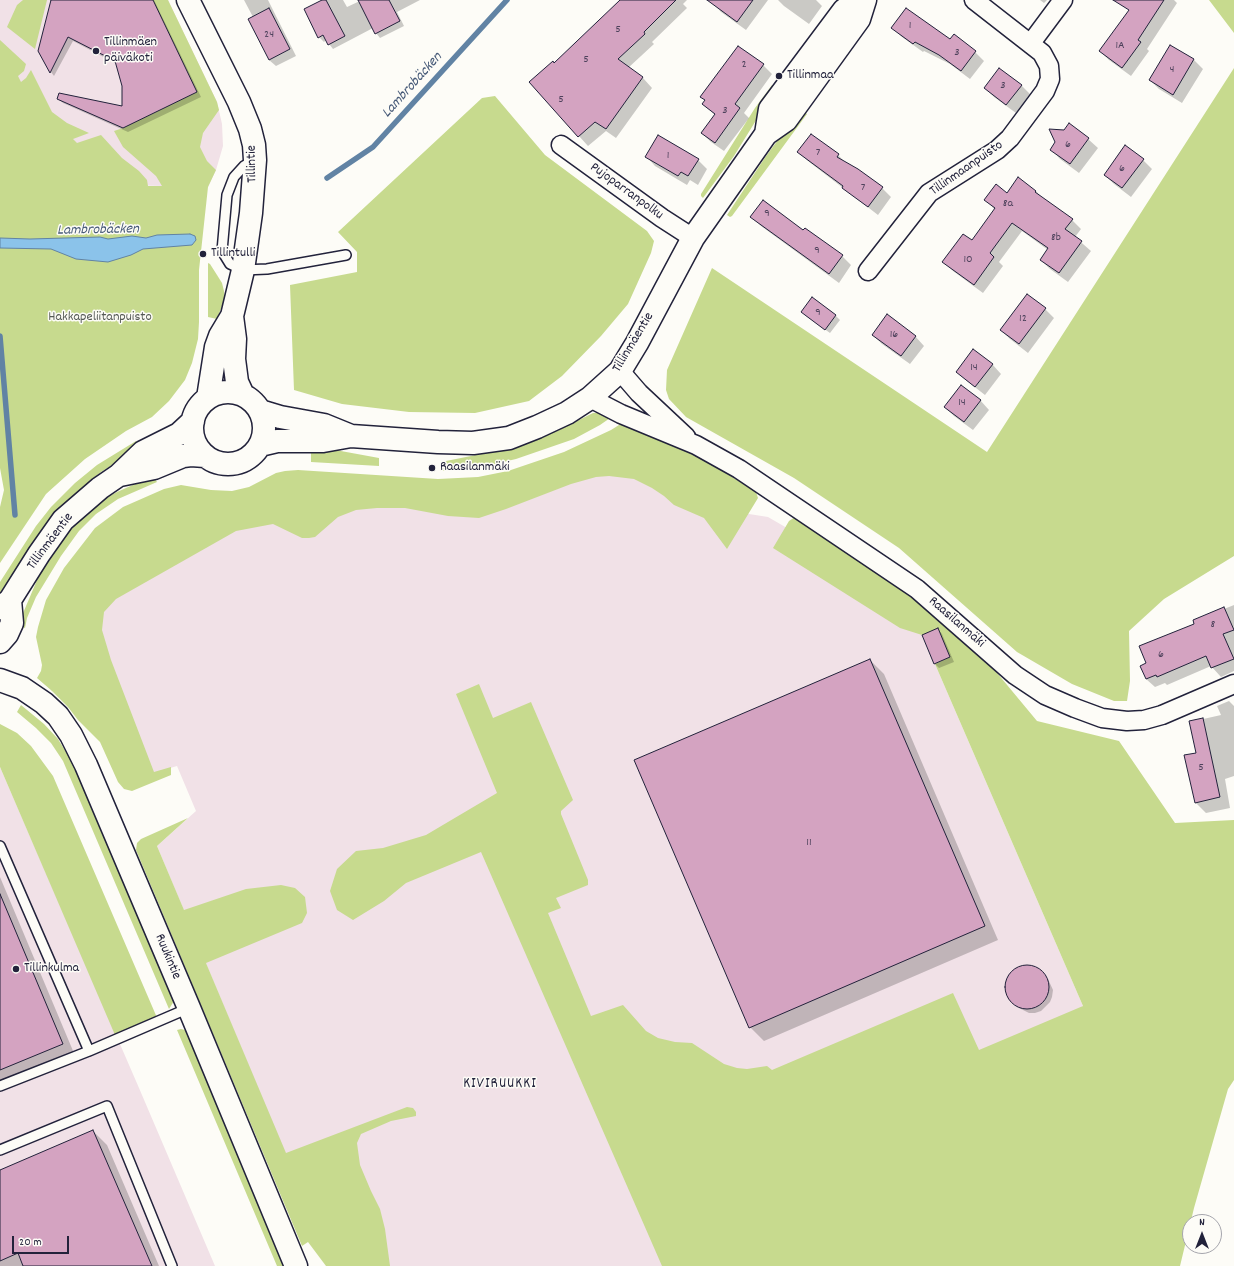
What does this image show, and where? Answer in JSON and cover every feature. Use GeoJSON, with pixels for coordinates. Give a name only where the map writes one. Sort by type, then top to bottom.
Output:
{"type":"FeatureCollection","features":[{"type":"Feature","properties":{"kind":"street","name":"Tillintie"},"geometry":{"type":"LineString","coordinates":[[188,0],[250,129],[254,145],[255,160],[250,220],[243,270],[232,316],[216,346],[208,398]]}},
{"type":"Feature","properties":{"kind":"street","name":"Tillinmäentie"},"geometry":{"type":"LineString","coordinates":[[766,134],[770,109],[844,10],[860,0]]}},
{"type":"Feature","properties":{"kind":"street","name":"Tillinmäentie"},"geometry":{"type":"LineString","coordinates":[[260,445],[276,441],[323,440],[351,436],[452,443],[473,443],[509,438],[537,428],[567,413],[590,398],[620,371],[637,343],[694,238],[766,134],[786,120],[859,19],[865,0]]}},
{"type":"Feature","properties":{"kind":"street","name":"Tillinmaanpuisto"},"geometry":{"type":"LineString","coordinates":[[868,271],[929,193],[1001,146],[1010,138],[1045,91],[1050,79],[1049,66],[1042,53],[974,0]]}},
{"type":"Feature","properties":{"kind":"street"},"geometry":{"type":"LineString","coordinates":[[1031,43],[1063,0]]}},
{"type":"Feature","properties":{"kind":"street","name":"Pujoparranpolku"},"geometry":{"type":"LineString","coordinates":[[561,145],[662,218],[694,238]]}},
{"type":"Feature","properties":{"kind":"street","name":"Tillintie"},"geometry":{"type":"LineString","coordinates":[[232,316],[235,339],[234,359],[237,382],[243,395]]}},
{"type":"Feature","properties":{"kind":"street","name":"Raasilanmäki"},"geometry":{"type":"LineString","coordinates":[[620,371],[638,393],[696,445]]}},
{"type":"Feature","properties":{"kind":"street"},"geometry":{"type":"LineString","coordinates":[[234,392],[243,395],[255,404],[263,419],[263,437],[260,445],[248,458],[235,463],[222,464],[213,461],[205,456],[194,440],[192,431],[196,412],[201,404],[216,394],[234,392]]}},
{"type":"Feature","properties":{"kind":"street","name":"Raasilanmäki"},"geometry":{"type":"LineString","coordinates":[[590,398],[621,414],[696,445],[752,477],[917,589],[1015,675],[1045,694],[1075,708],[1102,718],[1127,721],[1144,720],[1162,715],[1234,684]]}},
{"type":"Feature","properties":{"kind":"street","name":"Tillinmäentie"},"geometry":{"type":"LineString","coordinates":[[260,411],[280,417],[324,425],[351,436]]}},
{"type":"Feature","properties":{"kind":"street","name":"Tillinmäentie"},"geometry":{"type":"LineString","coordinates":[[0,642],[7,634],[12,624],[5,604],[63,520],[100,488],[119,475],[143,452],[158,446],[178,434],[193,421]]}},
{"type":"Feature","properties":{"kind":"street","name":"Tillinmäentie"},"geometry":{"type":"LineString","coordinates":[[119,475],[154,468],[183,456],[205,456]]}},
{"type":"Feature","properties":{"kind":"street","name":"Ruukintie"},"geometry":{"type":"LineString","coordinates":[[0,680],[22,688],[44,702],[58,716],[71,735],[86,765],[189,1008],[296,1266]]}},
{"type":"Feature","properties":{"kind":"lane"},"geometry":{"type":"LineString","coordinates":[[243,270],[267,269],[346,255]]}},
{"type":"Feature","properties":{"kind":"lane"},"geometry":{"type":"LineString","coordinates":[[0,846],[89,1051]]}},
{"type":"Feature","properties":{"kind":"lane"},"geometry":{"type":"LineString","coordinates":[[0,1086],[89,1051],[189,1008]]}},
{"type":"Feature","properties":{"kind":"lane"},"geometry":{"type":"LineString","coordinates":[[0,1150],[107,1106],[172,1266]]}},
{"type":"Feature","properties":{"kind":"shaded area","name":"Tillinmäen päiväkoti"},"geometry":{"type":"Polygon","coordinates":[[[0,0],[168,0],[217,102],[222,124],[223,146],[216,170],[208,187],[118,185],[0,175],[0,0]]]}},
{"type":"Feature","properties":{"kind":"shaded area"},"geometry":{"type":"Polygon","coordinates":[[[624,440],[749,514],[768,517],[787,528],[938,628],[950,657],[935,664],[1083,1006],[703,1266],[355,1266],[288,1160],[157,846],[196,811],[177,766],[127,781],[57,612],[181,524],[480,489],[624,440]]]}},
{"type":"Feature","properties":{"kind":"shaded area"},"geometry":{"type":"Polygon","coordinates":[[[0,767],[139,1088],[215,1266],[0,1266],[0,767]]]}},
{"type":"Feature","properties":{"kind":"green space"},"geometry":{"type":"Polygon","coordinates":[[[23,0],[47,0],[35,49],[7,27],[17,5],[23,0]]]}},
{"type":"Feature","properties":{"kind":"green space","name":"Hakkapeliitanpuisto"},"geometry":{"type":"Polygon","coordinates":[[[153,0],[168,0],[217,102],[219,110],[203,133],[200,147],[207,161],[216,170],[208,187],[199,270],[198,339],[192,363],[185,380],[169,401],[152,417],[126,431],[85,459],[46,494],[0,563],[0,507],[4,490],[0,468],[0,40],[26,64],[24,71],[18,76],[21,82],[26,78],[31,70],[52,112],[67,123],[89,133],[73,139],[77,143],[101,135],[122,158],[139,171],[147,180],[148,186],[162,186],[156,176],[123,147],[114,131],[197,92],[153,0]]]}},
{"type":"Feature","properties":{"kind":"green space"},"geometry":{"type":"Polygon","coordinates":[[[1209,0],[1234,0],[1234,33],[1209,0]]]}},
{"type":"Feature","properties":{"kind":"green space"},"geometry":{"type":"Polygon","coordinates":[[[1234,68],[1234,556],[1164,599],[1129,631],[1130,681],[1127,701],[1114,701],[1072,684],[1017,652],[899,548],[794,478],[686,417],[669,399],[666,390],[667,370],[712,268],[987,452],[1234,68]]]}},
{"type":"Feature","properties":{"kind":"green space"},"geometry":{"type":"Polygon","coordinates":[[[772,85],[777,90],[734,156],[703,198],[701,194],[755,108],[772,85]]]}},
{"type":"Feature","properties":{"kind":"green space"},"geometry":{"type":"Polygon","coordinates":[[[495,96],[545,155],[647,231],[654,241],[651,253],[628,304],[601,336],[562,376],[529,401],[475,413],[409,412],[342,404],[294,390],[290,285],[357,272],[357,252],[338,232],[482,98],[495,96]]]}},
{"type":"Feature","properties":{"kind":"green space"},"geometry":{"type":"Polygon","coordinates":[[[801,109],[807,114],[732,216],[730,217],[727,215],[766,156],[801,109]]]}},
{"type":"Feature","properties":{"kind":"green space"},"geometry":{"type":"Polygon","coordinates":[[[208,263],[222,283],[224,291],[225,298],[217,319],[208,317],[208,263]]]}},
{"type":"Feature","properties":{"kind":"green space"},"geometry":{"type":"Polygon","coordinates":[[[593,413],[604,413],[613,416],[574,439],[516,459],[486,466],[440,471],[441,462],[529,443],[593,413]]]}},
{"type":"Feature","properties":{"kind":"green space"},"geometry":{"type":"Polygon","coordinates":[[[625,419],[664,436],[756,492],[758,498],[727,549],[704,518],[674,505],[652,488],[634,479],[609,476],[596,477],[571,484],[479,518],[448,516],[405,508],[377,508],[356,510],[338,517],[315,537],[309,538],[302,538],[273,524],[236,531],[116,599],[104,612],[102,630],[111,660],[154,772],[171,767],[171,775],[132,791],[124,789],[118,782],[100,742],[78,720],[68,707],[37,678],[41,671],[42,665],[36,637],[46,600],[64,568],[95,528],[123,507],[164,489],[181,485],[211,490],[232,491],[249,487],[276,473],[285,471],[298,470],[438,479],[478,477],[508,471],[564,452],[611,430],[625,419]]]}},
{"type":"Feature","properties":{"kind":"green space"},"geometry":{"type":"Polygon","coordinates":[[[136,441],[140,447],[101,472],[79,491],[57,514],[0,593],[0,582],[36,526],[51,507],[75,483],[97,465],[136,441]]]}},
{"type":"Feature","properties":{"kind":"green space"},"geometry":{"type":"Polygon","coordinates":[[[311,447],[379,458],[379,466],[311,462],[311,447]]]}},
{"type":"Feature","properties":{"kind":"green space"},"geometry":{"type":"Polygon","coordinates":[[[153,476],[157,482],[118,499],[96,514],[79,531],[61,556],[36,597],[27,618],[25,628],[18,625],[43,566],[75,524],[102,500],[153,476]]]}},
{"type":"Feature","properties":{"kind":"green space"},"geometry":{"type":"Polygon","coordinates":[[[795,517],[888,575],[978,650],[1037,721],[1119,741],[1175,823],[1234,820],[1234,1080],[1228,1089],[1193,1214],[1182,1214],[1183,1254],[1180,1266],[662,1266],[481,852],[406,883],[384,901],[353,920],[337,910],[330,891],[337,869],[356,851],[383,848],[426,835],[497,793],[456,694],[479,684],[493,718],[531,702],[573,800],[561,811],[561,814],[588,880],[588,885],[556,898],[561,908],[548,913],[591,1016],[623,1005],[646,1031],[658,1038],[675,1042],[692,1043],[724,1064],[737,1068],[747,1069],[767,1066],[772,1070],[953,993],[979,1050],[1083,1006],[935,664],[950,657],[938,629],[922,635],[900,628],[773,548],[789,521],[795,517]]]}},
{"type":"Feature","properties":{"kind":"green space"},"geometry":{"type":"Polygon","coordinates":[[[21,705],[44,724],[58,739],[72,762],[88,795],[174,1001],[169,1009],[63,761],[51,743],[17,712],[21,705]]]}},
{"type":"Feature","properties":{"kind":"green space"},"geometry":{"type":"Polygon","coordinates":[[[0,724],[17,733],[31,746],[53,776],[158,1020],[115,1035],[0,767],[0,724]]]}},
{"type":"Feature","properties":{"kind":"green space"},"geometry":{"type":"Polygon","coordinates":[[[188,818],[157,846],[184,910],[246,889],[281,885],[295,888],[305,897],[307,913],[302,923],[206,963],[286,1153],[407,1107],[413,1108],[416,1112],[416,1116],[391,1121],[361,1134],[357,1143],[360,1165],[380,1209],[385,1229],[390,1266],[326,1266],[308,1242],[302,1246],[136,850],[137,843],[141,839],[188,818]]]}},
{"type":"Feature","properties":{"kind":"green space"},"geometry":{"type":"Polygon","coordinates":[[[181,1029],[188,1033],[287,1266],[277,1266],[177,1030],[181,1029]]]}},
{"type":"Feature","properties":{"kind":"water"},"geometry":{"type":"Polygon","coordinates":[[[190,234],[195,236],[196,240],[192,245],[143,249],[131,255],[108,262],[76,259],[51,249],[0,248],[0,238],[30,239],[100,237],[108,239],[132,236],[146,238],[157,235],[190,234]]]}},
{"type":"Feature","properties":{"kind":"building"},"geometry":{"type":"Polygon","coordinates":[[[51,0],[153,0],[197,92],[123,128],[57,99],[59,93],[122,106],[122,86],[115,61],[68,37],[50,73],[38,51],[51,0]]]}},
{"type":"Feature","properties":{"kind":"building"},"geometry":{"type":"Polygon","coordinates":[[[322,0],[326,0],[345,36],[328,45],[323,35],[318,38],[304,9],[322,0]]]}},
{"type":"Feature","properties":{"kind":"building"},"geometry":{"type":"Polygon","coordinates":[[[358,0],[389,0],[400,21],[375,34],[358,0]]]}},
{"type":"Feature","properties":{"kind":"building"},"geometry":{"type":"Polygon","coordinates":[[[620,0],[676,0],[644,32],[645,34],[618,59],[643,77],[606,129],[595,122],[578,137],[529,82],[553,61],[554,63],[620,0]]]}},
{"type":"Feature","properties":{"kind":"building"},"geometry":{"type":"Polygon","coordinates":[[[707,0],[753,0],[737,22],[707,0]]]}},
{"type":"Feature","properties":{"kind":"building"},"geometry":{"type":"Polygon","coordinates":[[[1113,0],[1164,0],[1138,40],[1141,42],[1122,68],[1099,51],[1129,10],[1113,0]]]}},
{"type":"Feature","properties":{"kind":"building"},"geometry":{"type":"Polygon","coordinates":[[[269,8],[290,49],[269,60],[248,19],[269,8]]]}},
{"type":"Feature","properties":{"kind":"building"},"geometry":{"type":"Polygon","coordinates":[[[906,8],[950,39],[954,34],[976,51],[961,71],[939,55],[915,42],[913,44],[891,28],[906,8]]]}},
{"type":"Feature","properties":{"kind":"building"},"geometry":{"type":"Polygon","coordinates":[[[1170,45],[1194,59],[1173,95],[1149,80],[1170,45]]]}},
{"type":"Feature","properties":{"kind":"building"},"geometry":{"type":"Polygon","coordinates":[[[738,46],[764,64],[735,104],[740,108],[715,143],[701,133],[715,114],[702,104],[705,100],[700,97],[738,46]]]}},
{"type":"Feature","properties":{"kind":"building"},"geometry":{"type":"Polygon","coordinates":[[[999,68],[1022,85],[1006,105],[984,88],[999,68]]]}},
{"type":"Feature","properties":{"kind":"building"},"geometry":{"type":"Polygon","coordinates":[[[1069,123],[1089,138],[1070,164],[1050,150],[1055,142],[1049,129],[1064,130],[1069,123]]]}},
{"type":"Feature","properties":{"kind":"building"},"geometry":{"type":"Polygon","coordinates":[[[811,134],[839,154],[837,157],[858,169],[883,187],[868,207],[842,188],[843,186],[797,152],[811,134]]]}},
{"type":"Feature","properties":{"kind":"building"},"geometry":{"type":"Polygon","coordinates":[[[658,135],[699,159],[688,176],[681,172],[678,176],[645,157],[658,135]]]}},
{"type":"Feature","properties":{"kind":"building"},"geometry":{"type":"Polygon","coordinates":[[[1125,145],[1144,159],[1122,188],[1104,175],[1125,145]]]}},
{"type":"Feature","properties":{"kind":"building"},"geometry":{"type":"Polygon","coordinates":[[[1018,177],[1036,191],[1035,192],[1073,219],[1065,229],[1082,241],[1059,273],[1040,260],[1048,248],[1012,223],[990,253],[994,257],[974,285],[942,262],[963,234],[972,240],[995,208],[984,200],[996,184],[1007,193],[1018,177]]]}},
{"type":"Feature","properties":{"kind":"building"},"geometry":{"type":"Polygon","coordinates":[[[763,200],[803,230],[805,228],[843,255],[829,274],[750,217],[763,200]]]}},
{"type":"Feature","properties":{"kind":"building"},"geometry":{"type":"Polygon","coordinates":[[[1027,294],[1046,308],[1019,344],[1000,330],[1027,294]]]}},
{"type":"Feature","properties":{"kind":"building"},"geometry":{"type":"Polygon","coordinates":[[[812,297],[836,315],[825,330],[801,312],[812,297]]]}},
{"type":"Feature","properties":{"kind":"building"},"geometry":{"type":"Polygon","coordinates":[[[887,314],[916,336],[901,356],[872,335],[887,314]]]}},
{"type":"Feature","properties":{"kind":"building"},"geometry":{"type":"Polygon","coordinates":[[[973,349],[993,364],[975,387],[956,372],[973,349]]]}},
{"type":"Feature","properties":{"kind":"building"},"geometry":{"type":"Polygon","coordinates":[[[961,385],[981,400],[964,422],[944,407],[961,385]]]}},
{"type":"Feature","properties":{"kind":"building"},"geometry":{"type":"Polygon","coordinates":[[[1224,607],[1234,630],[1223,634],[1234,659],[1211,668],[1206,656],[1157,677],[1156,675],[1146,679],[1140,666],[1146,663],[1139,646],[1194,624],[1193,620],[1224,607]]]}},
{"type":"Feature","properties":{"kind":"building"},"geometry":{"type":"Polygon","coordinates":[[[938,628],[950,657],[934,664],[922,635],[938,628]]]}},
{"type":"Feature","properties":{"kind":"building"},"geometry":{"type":"Polygon","coordinates":[[[870,659],[985,926],[749,1028],[634,760],[870,659]]]}},
{"type":"Feature","properties":{"kind":"building"},"geometry":{"type":"Polygon","coordinates":[[[1203,718],[1220,797],[1195,803],[1184,755],[1196,753],[1189,721],[1203,718]]]}},
{"type":"Feature","properties":{"kind":"building","name":"Tillinkulma"},"geometry":{"type":"Polygon","coordinates":[[[0,894],[63,1044],[0,1070],[0,894]]]}},
{"type":"Feature","properties":{"kind":"building"},"geometry":{"type":"Polygon","coordinates":[[[1023,965],[1031,965],[1043,971],[1049,983],[1049,991],[1043,1003],[1031,1009],[1023,1009],[1011,1003],[1005,991],[1005,983],[1011,971],[1023,965]]]}},
{"type":"Feature","properties":{"kind":"building"},"geometry":{"type":"Polygon","coordinates":[[[93,1130],[152,1266],[23,1266],[18,1253],[0,1261],[0,1170],[93,1130]]]}},
{"type":"Feature","properties":{"kind":"waterway","name":"Lambrobäcken"},"geometry":{"type":"LineString","coordinates":[[327,178],[373,147],[507,0]]}},
{"type":"Feature","properties":{"kind":"waterway"},"geometry":{"type":"LineString","coordinates":[[0,336],[15,515]]}},
{"type":"Feature","properties":{"kind":"place","name":"Tillinmäen päiväkoti"},"geometry":{"type":"Point","coordinates":[96,51]}},
{"type":"Feature","properties":{"kind":"place","name":"Tillinmaa"},"geometry":{"type":"Point","coordinates":[779,76]}},
{"type":"Feature","properties":{"kind":"place","name":"Tillintulli"},"geometry":{"type":"Point","coordinates":[203,254]}},
{"type":"Feature","properties":{"kind":"place","name":"Raasilanmäki"},"geometry":{"type":"Point","coordinates":[432,468]}},
{"type":"Feature","properties":{"kind":"place","name":"Tillinkulma"},"geometry":{"type":"Point","coordinates":[16,969]}},
{"type":"Feature","properties":{"kind":"district","name":"KIVIRUUKKI"},"geometry":{"type":"Point","coordinates":[500,1085]}}]}
